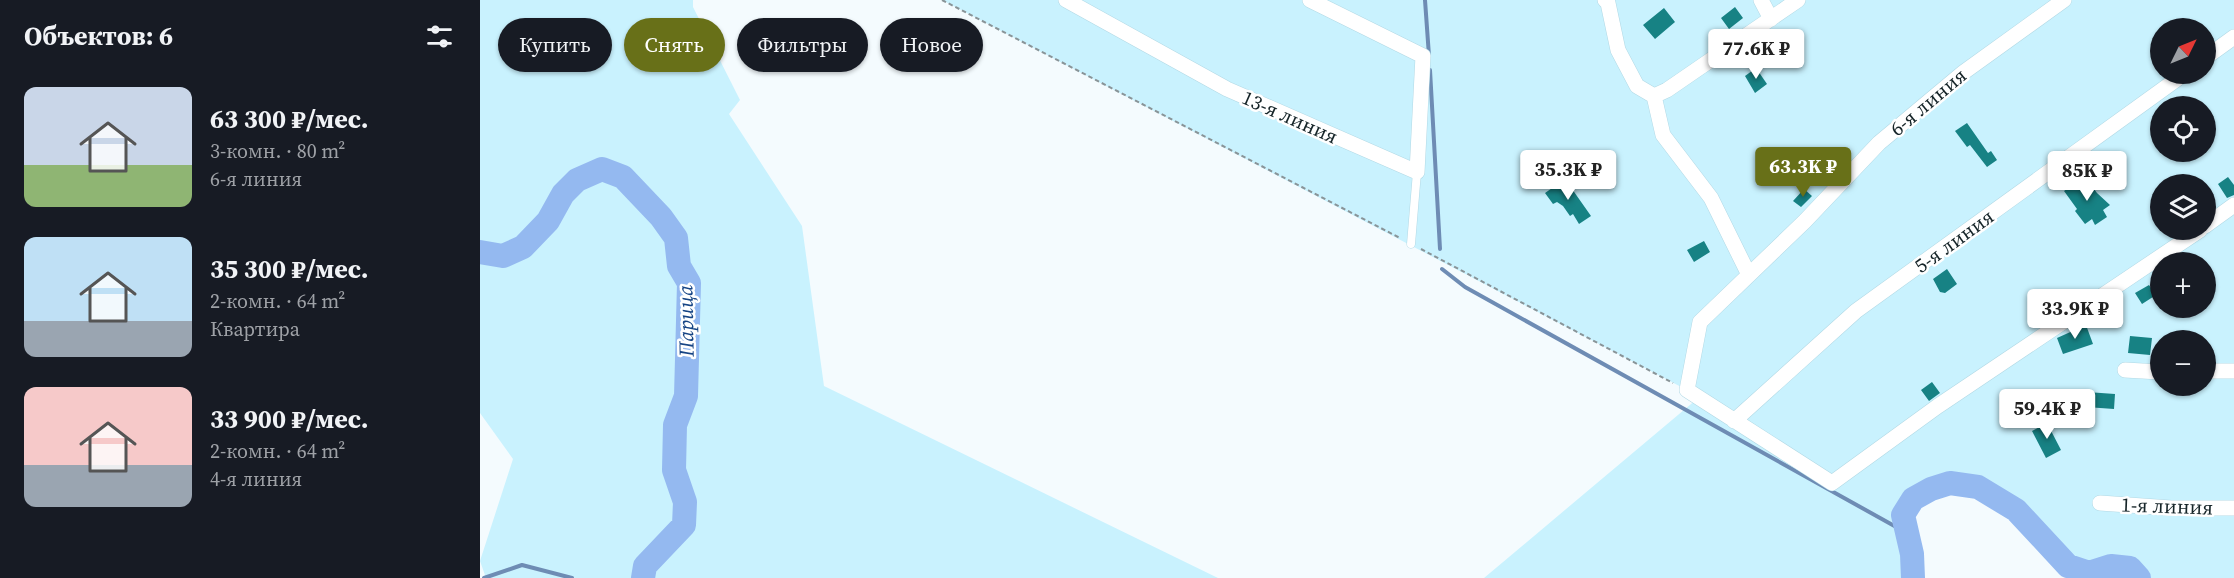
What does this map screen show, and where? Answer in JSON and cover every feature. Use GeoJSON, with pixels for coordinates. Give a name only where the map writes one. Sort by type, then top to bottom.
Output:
{"type":"FeatureCollection","features":[{"type":"Feature","properties":{"kind":"street","name":"13-я линия"},"geometry":{"type":"LineString","coordinates":[[1066,0],[1227,89],[1417,172]]}},
{"type":"Feature","properties":{"kind":"street"},"geometry":{"type":"LineString","coordinates":[[1605,0],[1608,3],[1618,50],[1637,86],[1654,96],[1663,135],[1711,198],[1749,275]]}},
{"type":"Feature","properties":{"kind":"street"},"geometry":{"type":"LineString","coordinates":[[1761,0],[1771,19]]}},
{"type":"Feature","properties":{"kind":"street"},"geometry":{"type":"LineString","coordinates":[[1654,96],[1798,0]]}},
{"type":"Feature","properties":{"kind":"street","name":"6-я линия"},"geometry":{"type":"LineString","coordinates":[[1687,390],[1701,322],[1879,143],[1964,72],[2064,0]]}},
{"type":"Feature","properties":{"kind":"street"},"geometry":{"type":"LineString","coordinates":[[1316,1],[1424,57],[1417,172]]}},
{"type":"Feature","properties":{"kind":"street"},"geometry":{"type":"LineString","coordinates":[[2216,50],[2234,38]]}},
{"type":"Feature","properties":{"kind":"street","name":"5-я линия"},"geometry":{"type":"LineString","coordinates":[[1734,422],[1856,311],[2170,84]]}},
{"type":"Feature","properties":{"kind":"street"},"geometry":{"type":"LineString","coordinates":[[2216,218],[2234,205]]}},
{"type":"Feature","properties":{"kind":"street"},"geometry":{"type":"LineString","coordinates":[[1687,390],[1832,483],[1938,406],[2184,240]]}},
{"type":"Feature","properties":{"kind":"street"},"geometry":{"type":"LineString","coordinates":[[2126,370],[2150,371]]}},
{"type":"Feature","properties":{"kind":"street"},"geometry":{"type":"LineString","coordinates":[[2216,371],[2234,371]]}},
{"type":"Feature","properties":{"kind":"street","name":"1-я линия"},"geometry":{"type":"LineString","coordinates":[[2100,503],[2171,508],[2234,508]]}},
{"type":"Feature","properties":{"kind":"lane"},"geometry":{"type":"LineString","coordinates":[[1411,244],[1417,172]]}},
{"type":"Feature","properties":{"kind":"path"},"geometry":{"type":"LineString","coordinates":[[942,0],[1687,390]]}},
{"type":"Feature","properties":{"kind":"shaded area"},"geometry":{"type":"Polygon","coordinates":[[[480,0],[693,0],[693,7],[699,18],[624,18],[624,72],[725,70],[740,100],[729,114],[802,226],[824,386],[1218,578],[486,578],[480,561],[513,459],[480,413],[480,0]]]}},
{"type":"Feature","properties":{"kind":"shaded area"},"geometry":{"type":"Polygon","coordinates":[[[942,0],[2234,0],[2234,578],[2139,578],[2130,568],[2111,566],[2089,573],[2068,566],[2016,510],[1978,487],[1950,483],[1931,489],[1913,499],[1903,515],[1912,554],[1913,578],[1484,578],[1697,399],[1687,390],[983,21],[983,18],[976,18],[942,0]]]}},
{"type":"Feature","properties":{"kind":"building"},"geometry":{"type":"Polygon","coordinates":[[[1735,7],[1743,18],[1729,29],[1721,18],[1735,7]]]}},
{"type":"Feature","properties":{"kind":"building"},"geometry":{"type":"Polygon","coordinates":[[[1664,8],[1675,22],[1655,39],[1643,25],[1664,8]]]}},
{"type":"Feature","properties":{"kind":"building"},"geometry":{"type":"Polygon","coordinates":[[[1756,68],[1767,84],[1755,93],[1745,76],[1756,68]]]}},
{"type":"Feature","properties":{"kind":"building"},"geometry":{"type":"Polygon","coordinates":[[[1967,123],[1988,153],[1991,151],[1997,160],[1987,167],[1970,145],[1967,147],[1955,131],[1967,123]]]}},
{"type":"Feature","properties":{"kind":"building"},"geometry":{"type":"Polygon","coordinates":[[[1832,152],[1842,163],[1832,172],[1822,162],[1832,152]]]}},
{"type":"Feature","properties":{"kind":"building"},"geometry":{"type":"Polygon","coordinates":[[[2084,176],[2110,205],[2103,210],[2107,217],[2095,225],[2092,219],[2085,224],[2064,191],[2084,176]]]}},
{"type":"Feature","properties":{"kind":"building"},"geometry":{"type":"Polygon","coordinates":[[[2228,177],[2234,185],[2234,195],[2227,198],[2218,184],[2228,177]]]}},
{"type":"Feature","properties":{"kind":"building"},"geometry":{"type":"Polygon","coordinates":[[[1565,179],[1591,216],[1579,224],[1573,214],[1570,216],[1557,202],[1553,204],[1545,193],[1565,179]]]}},
{"type":"Feature","properties":{"kind":"building"},"geometry":{"type":"Polygon","coordinates":[[[1804,189],[1812,196],[1801,207],[1793,201],[1804,189]]]}},
{"type":"Feature","properties":{"kind":"building"},"geometry":{"type":"Polygon","coordinates":[[[1704,241],[1710,252],[1694,262],[1687,250],[1704,241]]]}},
{"type":"Feature","properties":{"kind":"building"},"geometry":{"type":"Polygon","coordinates":[[[1947,269],[1957,284],[1945,293],[1940,292],[1933,279],[1947,269]]]}},
{"type":"Feature","properties":{"kind":"building"},"geometry":{"type":"Polygon","coordinates":[[[2150,286],[2150,299],[2142,304],[2135,293],[2150,286]]]}},
{"type":"Feature","properties":{"kind":"building"},"geometry":{"type":"Polygon","coordinates":[[[2086,325],[2093,344],[2063,354],[2057,338],[2086,325]]]}},
{"type":"Feature","properties":{"kind":"building"},"geometry":{"type":"Polygon","coordinates":[[[2130,336],[2150,338],[2150,355],[2128,353],[2130,336]]]}},
{"type":"Feature","properties":{"kind":"building"},"geometry":{"type":"Polygon","coordinates":[[[1932,382],[1940,393],[1929,401],[1921,390],[1932,382]]]}},
{"type":"Feature","properties":{"kind":"building"},"geometry":{"type":"Polygon","coordinates":[[[2087,392],[2115,394],[2114,409],[2086,407],[2087,392]]]}},
{"type":"Feature","properties":{"kind":"building"},"geometry":{"type":"Polygon","coordinates":[[[2047,423],[2061,450],[2046,458],[2032,431],[2047,423]]]}},
{"type":"Feature","properties":{"kind":"waterway"},"geometry":{"type":"LineString","coordinates":[[1425,0],[1429,56]]}},
{"type":"Feature","properties":{"kind":"waterway"},"geometry":{"type":"LineString","coordinates":[[1430,70],[1440,249]]}},
{"type":"Feature","properties":{"kind":"waterway","name":"Парица"},"geometry":{"type":"LineString","coordinates":[[480,252],[503,256],[523,247],[548,221],[563,194],[577,180],[602,169],[623,177],[661,217],[676,238],[679,266],[689,283],[686,396],[675,425],[674,470],[685,502],[684,525],[645,566],[643,578]]}},
{"type":"Feature","properties":{"kind":"waterway"},"geometry":{"type":"LineString","coordinates":[[1442,269],[1465,287],[1907,533]]}},
{"type":"Feature","properties":{"kind":"waterway","name":"Парица"},"geometry":{"type":"LineString","coordinates":[[1913,578],[1912,554],[1903,515],[1913,499],[1931,489],[1950,483],[1978,487],[2016,510],[2068,566],[2089,573],[2111,566],[2130,568],[2139,578]]}},
{"type":"Feature","properties":{"kind":"waterway"},"geometry":{"type":"LineString","coordinates":[[484,578],[522,565],[572,578]]}}]}
